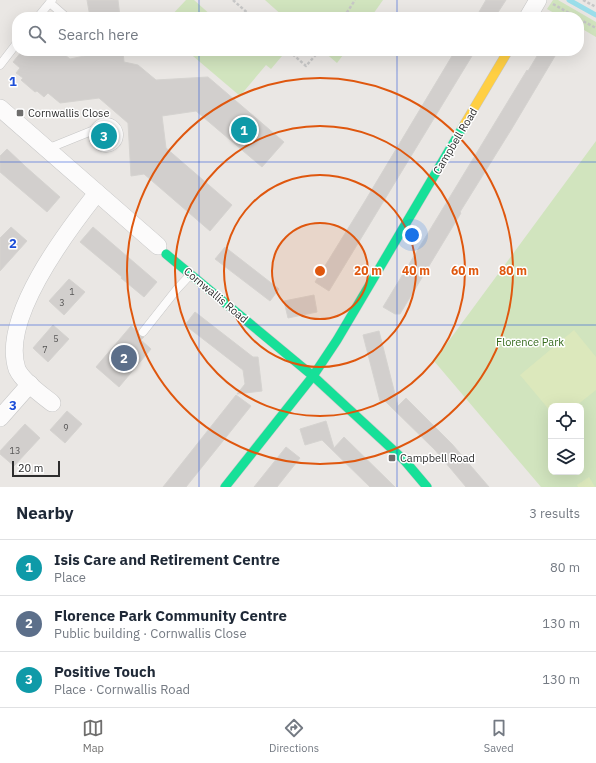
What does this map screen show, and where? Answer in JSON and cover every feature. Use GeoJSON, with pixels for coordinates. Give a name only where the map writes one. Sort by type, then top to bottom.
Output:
{"type":"FeatureCollection","features":[{"type":"Feature","properties":{"kind":"street"},"geometry":{"type":"LineString","coordinates":[[533,12],[544,2]]}},
{"type":"Feature","properties":{"kind":"street","name":"Campbell Road"},"geometry":{"type":"LineString","coordinates":[[225,487],[313,376],[337,340],[505,56]]}},
{"type":"Feature","properties":{"kind":"street","name":"Cornwallis Road"},"geometry":{"type":"LineString","coordinates":[[0,108],[191,275],[313,376],[405,461],[427,487]]}},
{"type":"Feature","properties":{"kind":"street"},"geometry":{"type":"LineString","coordinates":[[52,403],[30,384],[18,370],[12,352],[14,332],[28,293],[55,246],[97,193]]}},
{"type":"Feature","properties":{"kind":"street"},"geometry":{"type":"LineString","coordinates":[[0,418],[30,384]]}},
{"type":"Feature","properties":{"kind":"lane"},"geometry":{"type":"LineString","coordinates":[[42,12],[51,1],[61,12]]}},
{"type":"Feature","properties":{"kind":"lane"},"geometry":{"type":"LineString","coordinates":[[0,65],[12,49]]}},
{"type":"Feature","properties":{"kind":"lane"},"geometry":{"type":"LineString","coordinates":[[47,149],[94,130]]}},
{"type":"Feature","properties":{"kind":"lane"},"geometry":{"type":"LineString","coordinates":[[143,332],[177,289],[191,275]]}},
{"type":"Feature","properties":{"kind":"path"},"geometry":{"type":"LineString","coordinates":[[233,0],[246,12]]}},
{"type":"Feature","properties":{"kind":"path"},"geometry":{"type":"LineString","coordinates":[[348,12],[356,0]]}},
{"type":"Feature","properties":{"kind":"path"},"geometry":{"type":"LineString","coordinates":[[583,0],[596,7]]}},
{"type":"Feature","properties":{"kind":"path"},"geometry":{"type":"LineString","coordinates":[[544,2],[565,12]]}},
{"type":"Feature","properties":{"kind":"path"},"geometry":{"type":"LineString","coordinates":[[584,22],[596,28]]}},
{"type":"Feature","properties":{"kind":"path"},"geometry":{"type":"LineString","coordinates":[[295,56],[306,66],[315,56]]}},
{"type":"Feature","properties":{"kind":"green space"},"geometry":{"type":"Polygon","coordinates":[[[186,0],[194,0],[207,12],[175,12],[186,0]]]}},
{"type":"Feature","properties":{"kind":"green space"},"geometry":{"type":"Polygon","coordinates":[[[265,0],[383,0],[375,12],[278,12],[265,0]]]}},
{"type":"Feature","properties":{"kind":"green space"},"geometry":{"type":"Polygon","coordinates":[[[553,0],[558,0],[579,12],[552,12],[547,9],[553,0]]]}},
{"type":"Feature","properties":{"kind":"green space"},"geometry":{"type":"Polygon","coordinates":[[[584,15],[596,22],[596,37],[584,30],[584,15]]]}},
{"type":"Feature","properties":{"kind":"green space"},"geometry":{"type":"Polygon","coordinates":[[[193,56],[282,56],[271,69],[266,65],[240,96],[193,56]]]}},
{"type":"Feature","properties":{"kind":"green space"},"geometry":{"type":"Polygon","coordinates":[[[329,56],[342,56],[337,63],[329,56]]]}},
{"type":"Feature","properties":{"kind":"green space","name":"Florence Park"},"geometry":{"type":"Polygon","coordinates":[[[596,141],[596,487],[541,487],[434,361],[596,141]]]}},
{"type":"Feature","properties":{"kind":"green space"},"geometry":{"type":"Polygon","coordinates":[[[574,330],[596,357],[596,390],[580,403],[548,403],[548,408],[520,375],[574,330]]]}},
{"type":"Feature","properties":{"kind":"green space"},"geometry":{"type":"Polygon","coordinates":[[[589,477],[595,487],[578,487],[577,485],[589,477]]]}},
{"type":"Feature","properties":{"kind":"building"},"geometry":{"type":"Polygon","coordinates":[[[87,0],[118,0],[119,12],[89,12],[87,0]]]}},
{"type":"Feature","properties":{"kind":"building"},"geometry":{"type":"Polygon","coordinates":[[[486,0],[506,0],[498,12],[479,12],[486,0]]]}},
{"type":"Feature","properties":{"kind":"building"},"geometry":{"type":"Polygon","coordinates":[[[18,56],[66,56],[70,59],[84,56],[123,56],[124,62],[138,65],[156,80],[208,77],[284,142],[262,167],[196,111],[162,116],[166,148],[232,205],[210,231],[144,174],[131,176],[128,123],[99,98],[60,103],[48,93],[44,97],[37,91],[35,92],[21,80],[23,78],[16,73],[20,68],[13,62],[18,56]]]}},
{"type":"Feature","properties":{"kind":"building"},"geometry":{"type":"Polygon","coordinates":[[[452,56],[472,56],[329,291],[315,282],[452,56]]]}},
{"type":"Feature","properties":{"kind":"building"},"geometry":{"type":"Polygon","coordinates":[[[537,56],[555,56],[400,314],[395,314],[383,307],[527,70],[528,71],[537,56]]]}},
{"type":"Feature","properties":{"kind":"building"},"geometry":{"type":"Polygon","coordinates":[[[7,149],[60,197],[47,212],[0,172],[0,156],[7,149]]]}},
{"type":"Feature","properties":{"kind":"building"},"geometry":{"type":"Polygon","coordinates":[[[11,227],[27,241],[0,271],[0,238],[11,227]]]}},
{"type":"Feature","properties":{"kind":"building"},"geometry":{"type":"Polygon","coordinates":[[[93,227],[157,282],[144,297],[80,242],[93,227]]]}},
{"type":"Feature","properties":{"kind":"building"},"geometry":{"type":"Polygon","coordinates":[[[225,247],[279,289],[270,301],[215,259],[225,247]]]}},
{"type":"Feature","properties":{"kind":"building"},"geometry":{"type":"Polygon","coordinates":[[[69,279],[85,292],[64,315],[49,301],[69,279]]]}},
{"type":"Feature","properties":{"kind":"building"},"geometry":{"type":"Polygon","coordinates":[[[314,295],[317,312],[288,318],[284,301],[314,295]]]}},
{"type":"Feature","properties":{"kind":"building"},"geometry":{"type":"Polygon","coordinates":[[[195,312],[253,357],[258,357],[262,391],[237,394],[245,384],[243,370],[185,325],[195,312]]]}},
{"type":"Feature","properties":{"kind":"building"},"geometry":{"type":"Polygon","coordinates":[[[53,325],[69,339],[48,362],[33,348],[53,325]]]}},
{"type":"Feature","properties":{"kind":"building"},"geometry":{"type":"Polygon","coordinates":[[[131,326],[138,332],[139,336],[144,337],[141,340],[151,349],[119,387],[96,367],[131,326]]]}},
{"type":"Feature","properties":{"kind":"building"},"geometry":{"type":"Polygon","coordinates":[[[379,331],[398,406],[406,398],[452,444],[489,487],[466,487],[435,450],[384,400],[380,401],[363,335],[379,331]]]}},
{"type":"Feature","properties":{"kind":"building"},"geometry":{"type":"Polygon","coordinates":[[[236,395],[251,406],[186,487],[163,487],[236,395]]]}},
{"type":"Feature","properties":{"kind":"building"},"geometry":{"type":"Polygon","coordinates":[[[67,411],[82,424],[65,443],[50,430],[67,411]]]}},
{"type":"Feature","properties":{"kind":"building"},"geometry":{"type":"Polygon","coordinates":[[[326,421],[334,448],[344,437],[395,487],[370,487],[322,440],[305,445],[300,429],[326,421]]]}},
{"type":"Feature","properties":{"kind":"building"},"geometry":{"type":"Polygon","coordinates":[[[25,424],[40,438],[14,466],[0,454],[0,451],[25,424]]]}},
{"type":"Feature","properties":{"kind":"building"},"geometry":{"type":"Polygon","coordinates":[[[286,447],[300,458],[277,487],[254,487],[286,447]]]}},
{"type":"Feature","properties":{"kind":"waterway"},"geometry":{"type":"LineString","coordinates":[[569,0],[596,15]]}},
{"type":"Feature","properties":{"kind":"traffic: fast"},"geometry":{"type":"LineString","coordinates":[[225,487],[313,376],[337,340],[464,125]]}},
{"type":"Feature","properties":{"kind":"traffic: fast"},"geometry":{"type":"LineString","coordinates":[[166,254],[313,376],[405,461],[427,487]]}},
{"type":"Feature","properties":{"kind":"traffic: slow"},"geometry":{"type":"LineString","coordinates":[[464,125],[505,56]]}},
{"type":"Feature","properties":{"kind":"place","name":"Cornwallis Close"},"geometry":{"type":"Point","coordinates":[20,113]}},
{"type":"Feature","properties":{"kind":"place","name":"Isis Care and Retirement Centre"},"geometry":{"type":"Point","coordinates":[244,130]}},
{"type":"Feature","properties":{"kind":"place","name":"Positive Touch"},"geometry":{"type":"Point","coordinates":[104,136]}},
{"type":"Feature","properties":{"kind":"place","name":"Florence Park Community Centre"},"geometry":{"type":"Point","coordinates":[124,358]}},
{"type":"Feature","properties":{"kind":"place","name":"Campbell Road"},"geometry":{"type":"Point","coordinates":[392,458]}}]}
